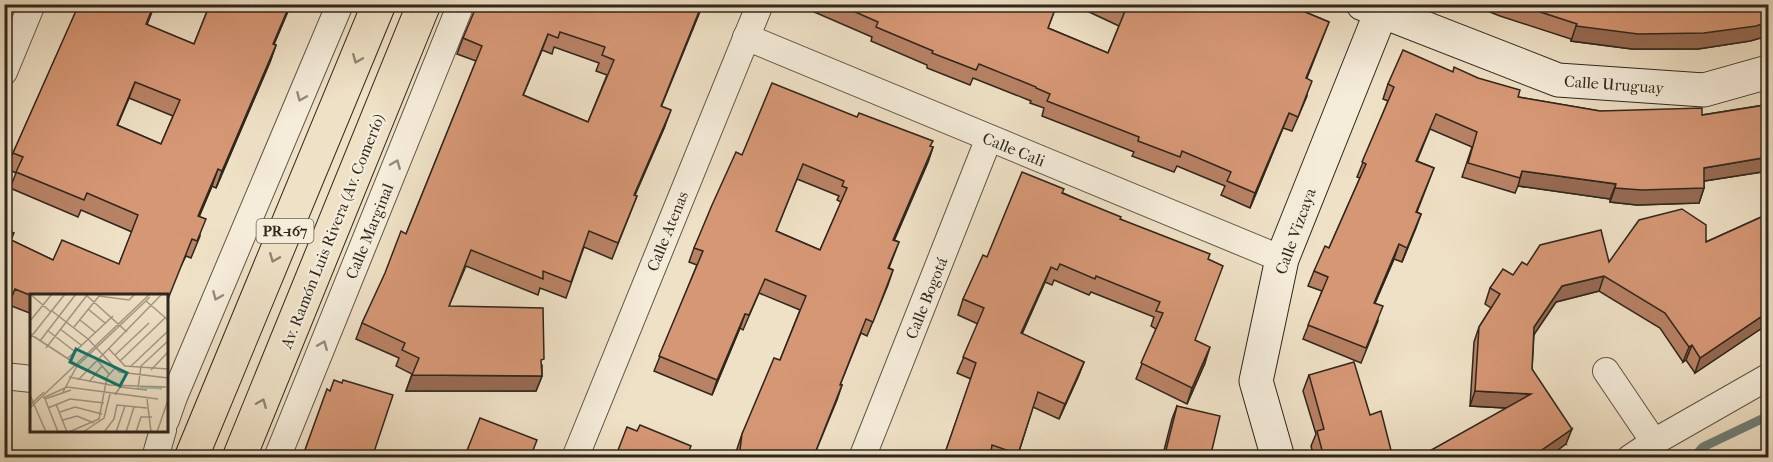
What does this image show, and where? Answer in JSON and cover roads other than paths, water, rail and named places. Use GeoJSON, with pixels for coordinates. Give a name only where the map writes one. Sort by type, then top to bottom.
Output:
{"type":"FeatureCollection","features":[{"type":"Feature","properties":{"kind":"main road","name":"PR-167"},"geometry":{"type":"LineString","coordinates":[[191,458],[379,4]]}},
{"type":"Feature","properties":{"kind":"main road","name":"Av. Ramón Luis Rivera (Av. Comerío)"},"geometry":{"type":"LineString","coordinates":[[239,458],[424,4]]}},
{"type":"Feature","properties":{"kind":"street"},"geometry":{"type":"LineString","coordinates":[[4,72],[32,4]]}},
{"type":"Feature","properties":{"kind":"street"},"geometry":{"type":"LineString","coordinates":[[210,413],[169,405],[340,4]]}},
{"type":"Feature","properties":{"kind":"street","name":"Calle Marginal"},"geometry":{"type":"LineString","coordinates":[[277,458],[461,4]]}},
{"type":"Feature","properties":{"kind":"street","name":"Calle Atenas"},"geometry":{"type":"LineString","coordinates":[[575,458],[760,4]]}},
{"type":"Feature","properties":{"kind":"street","name":"Calle Uruguay"},"geometry":{"type":"LineString","coordinates":[[1372,8],[1558,80],[1704,90],[1768,72]]}},
{"type":"Feature","properties":{"kind":"street","name":"Calle Vizcaya"},"geometry":{"type":"LineString","coordinates":[[1278,458],[1256,381],[1282,259],[1372,8]]}},
{"type":"Feature","properties":{"kind":"street","name":"Calle Cali"},"geometry":{"type":"LineString","coordinates":[[746,37],[1282,259]]}},
{"type":"Feature","properties":{"kind":"street","name":"Calle Bogotá"},"geometry":{"type":"LineString","coordinates":[[862,458],[989,138]]}},
{"type":"Feature","properties":{"kind":"street"},"geometry":{"type":"LineString","coordinates":[[1606,371],[1654,442]]}},
{"type":"Feature","properties":{"kind":"street"},"geometry":{"type":"LineString","coordinates":[[4,376],[30,379]]}},
{"type":"Feature","properties":{"kind":"street"},"geometry":{"type":"LineString","coordinates":[[1630,458],[1768,377]]}},
{"type":"Feature","properties":{"kind":"street"},"geometry":{"type":"LineString","coordinates":[[154,458],[162,432]]}},
{"type":"Feature","properties":{"kind":"waterway"},"geometry":{"type":"LineString","coordinates":[[1693,458],[1703,447],[1768,416]]}}]}
